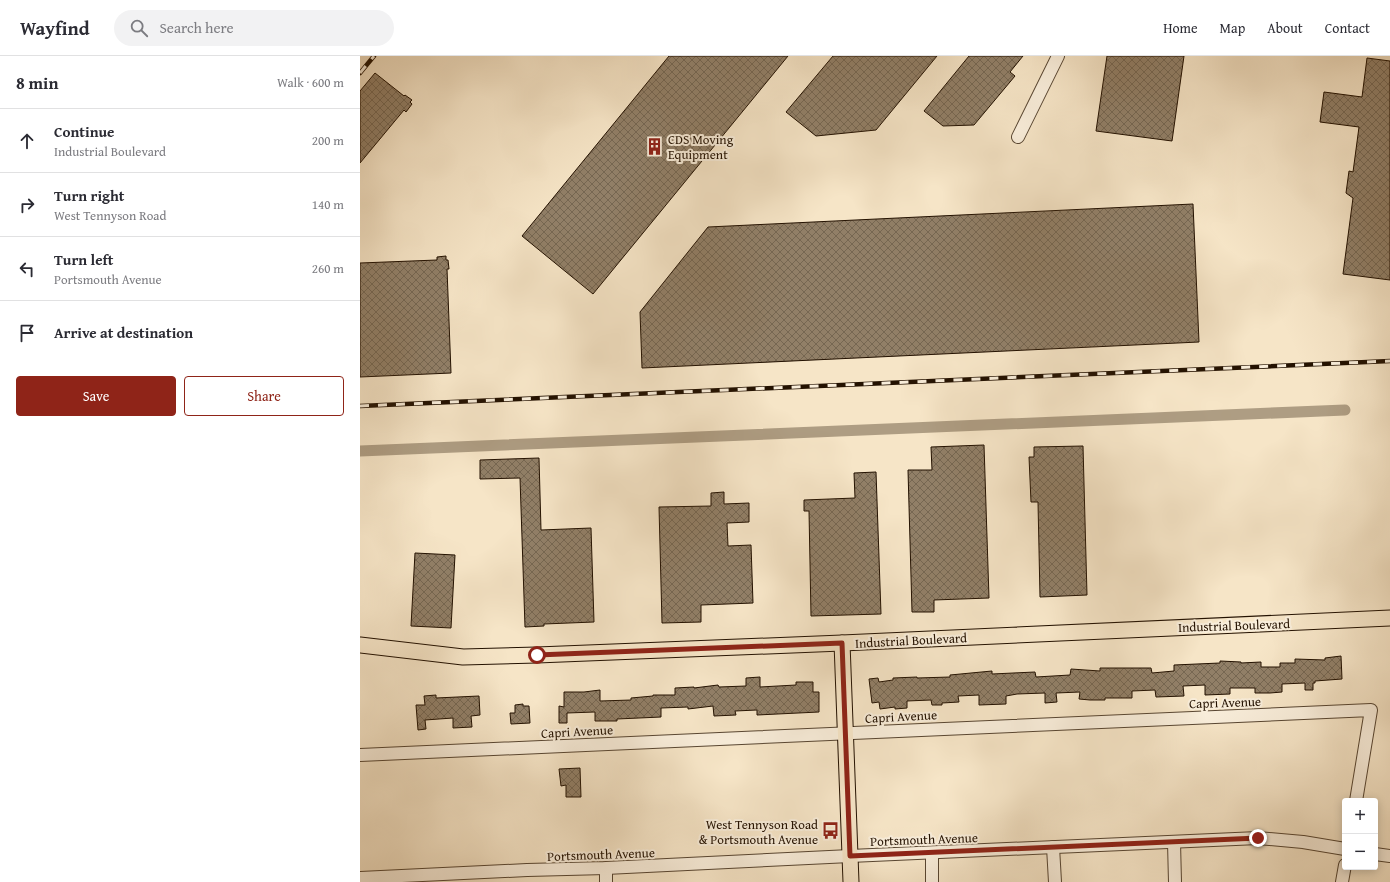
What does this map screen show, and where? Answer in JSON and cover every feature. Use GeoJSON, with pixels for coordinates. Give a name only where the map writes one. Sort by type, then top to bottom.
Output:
{"type":"FeatureCollection","features":[{"type":"Feature","properties":{"kind":"main road","name":"Industrial Boulevard"},"geometry":{"type":"LineString","coordinates":[[360,646],[463,657],[537,655],[842,643],[1390,618]]}},
{"type":"Feature","properties":{"kind":"main road"},"geometry":{"type":"LineString","coordinates":[[842,643],[851,882]]}},
{"type":"Feature","properties":{"kind":"street"},"geometry":{"type":"LineString","coordinates":[[1018,137],[1058,56]]}},
{"type":"Feature","properties":{"kind":"street","name":"Capri Avenue"},"geometry":{"type":"LineString","coordinates":[[360,755],[845,732],[1371,710],[1356,798]]}},
{"type":"Feature","properties":{"kind":"street","name":"Portsmouth Avenue"},"geometry":{"type":"LineString","coordinates":[[360,878],[416,879],[527,870],[606,868],[1258,838],[1303,842],[1342,848]]}},
{"type":"Feature","properties":{"kind":"street"},"geometry":{"type":"LineString","coordinates":[[1174,842],[1176,882]]}},
{"type":"Feature","properties":{"kind":"street"},"geometry":{"type":"LineString","coordinates":[[1054,847],[1055,882]]}},
{"type":"Feature","properties":{"kind":"street"},"geometry":{"type":"LineString","coordinates":[[932,853],[932,882]]}},
{"type":"Feature","properties":{"kind":"street"},"geometry":{"type":"LineString","coordinates":[[1378,854],[1390,856]]}},
{"type":"Feature","properties":{"kind":"street"},"geometry":{"type":"LineString","coordinates":[[606,868],[606,882]]}},
{"type":"Feature","properties":{"kind":"street"},"geometry":{"type":"LineString","coordinates":[[1342,882],[1344,870]]}},
{"type":"Feature","properties":{"kind":"building","name":"CDS Moving Equipment"},"geometry":{"type":"Polygon","coordinates":[[[669,56],[788,56],[593,294],[522,236],[669,56]]]}},
{"type":"Feature","properties":{"kind":"building"},"geometry":{"type":"Polygon","coordinates":[[[833,56],[937,56],[876,130],[816,136],[786,112],[833,56]]]}},
{"type":"Feature","properties":{"kind":"building"},"geometry":{"type":"Polygon","coordinates":[[[969,56],[1023,56],[1010,72],[1015,76],[974,125],[943,126],[924,111],[969,56]]]}},
{"type":"Feature","properties":{"kind":"building"},"geometry":{"type":"Polygon","coordinates":[[[1107,56],[1184,56],[1172,141],[1096,131],[1107,56]]]}},
{"type":"Feature","properties":{"kind":"building"},"geometry":{"type":"Polygon","coordinates":[[[1367,58],[1390,61],[1390,280],[1343,274],[1353,198],[1346,193],[1349,171],[1353,172],[1359,127],[1320,122],[1324,92],[1362,97],[1367,58]]]}},
{"type":"Feature","properties":{"kind":"building"},"geometry":{"type":"Polygon","coordinates":[[[375,73],[404,96],[405,95],[412,100],[410,102],[412,104],[406,112],[404,110],[360,163],[360,91],[375,73]]]}},
{"type":"Feature","properties":{"kind":"building"},"geometry":{"type":"Polygon","coordinates":[[[1193,204],[1199,342],[642,368],[640,312],[708,227],[1193,204]]]}},
{"type":"Feature","properties":{"kind":"building"},"geometry":{"type":"Polygon","coordinates":[[[446,256],[449,269],[447,269],[451,373],[360,377],[360,263],[437,260],[437,257],[446,256]]]}},
{"type":"Feature","properties":{"kind":"building"},"geometry":{"type":"Polygon","coordinates":[[[984,445],[989,598],[934,600],[934,612],[912,612],[908,470],[932,470],[931,447],[984,445]]]}},
{"type":"Feature","properties":{"kind":"building"},"geometry":{"type":"Polygon","coordinates":[[[1083,446],[1087,595],[1040,597],[1038,502],[1031,502],[1029,457],[1034,457],[1034,447],[1083,446]]]}},
{"type":"Feature","properties":{"kind":"building"},"geometry":{"type":"Polygon","coordinates":[[[539,458],[541,530],[591,528],[594,622],[544,624],[544,626],[525,627],[520,478],[480,479],[480,460],[539,458]]]}},
{"type":"Feature","properties":{"kind":"building"},"geometry":{"type":"Polygon","coordinates":[[[876,472],[881,614],[811,616],[809,511],[804,511],[804,500],[855,498],[854,473],[876,472]]]}},
{"type":"Feature","properties":{"kind":"building"},"geometry":{"type":"Polygon","coordinates":[[[724,492],[724,504],[749,503],[749,522],[727,523],[728,546],[751,545],[753,603],[701,605],[701,622],[662,623],[659,507],[711,506],[711,493],[724,492]]]}},
{"type":"Feature","properties":{"kind":"building"},"geometry":{"type":"Polygon","coordinates":[[[415,553],[455,555],[451,628],[411,626],[415,553]]]}},
{"type":"Feature","properties":{"kind":"building"},"geometry":{"type":"Polygon","coordinates":[[[1341,656],[1342,679],[1315,681],[1315,683],[1313,683],[1313,690],[1305,690],[1305,683],[1282,684],[1282,692],[1270,693],[1255,693],[1255,688],[1230,688],[1230,694],[1205,695],[1205,685],[1183,686],[1184,696],[1156,697],[1155,690],[1132,691],[1132,698],[1105,698],[1105,700],[1090,700],[1079,699],[1080,692],[1056,693],[1057,702],[1045,703],[1045,693],[1017,694],[1006,696],[1006,704],[979,705],[979,695],[958,696],[959,702],[942,703],[942,705],[932,705],[931,700],[907,701],[907,708],[895,709],[895,707],[880,709],[879,702],[872,703],[869,679],[878,678],[879,682],[893,680],[893,678],[950,677],[950,675],[992,671],[992,674],[1035,672],[1036,677],[1070,675],[1071,669],[1100,671],[1100,668],[1151,668],[1152,673],[1174,671],[1174,665],[1220,663],[1220,661],[1241,663],[1261,662],[1261,667],[1280,667],[1280,663],[1295,663],[1295,659],[1325,660],[1325,658],[1341,656]]]}},
{"type":"Feature","properties":{"kind":"building"},"geometry":{"type":"Polygon","coordinates":[[[760,677],[760,687],[796,685],[796,682],[813,682],[813,692],[819,692],[819,712],[757,715],[757,710],[735,711],[736,715],[714,716],[713,706],[688,709],[688,707],[661,708],[661,717],[617,719],[617,721],[595,721],[595,712],[567,713],[567,723],[559,723],[559,706],[564,707],[564,692],[600,690],[600,701],[631,700],[631,698],[653,695],[675,695],[675,688],[694,688],[718,685],[719,687],[746,686],[746,678],[760,677]]]}},
{"type":"Feature","properties":{"kind":"building"},"geometry":{"type":"Polygon","coordinates":[[[436,695],[436,698],[479,696],[480,715],[471,716],[472,727],[453,728],[453,718],[425,720],[426,729],[418,730],[416,705],[425,705],[424,696],[436,695]]]}},
{"type":"Feature","properties":{"kind":"building"},"geometry":{"type":"Polygon","coordinates":[[[523,704],[523,706],[529,706],[530,723],[511,724],[510,713],[515,713],[515,705],[523,704]]]}},
{"type":"Feature","properties":{"kind":"building"},"geometry":{"type":"Polygon","coordinates":[[[580,768],[581,797],[566,797],[566,785],[561,786],[559,769],[580,768]]]}},
{"type":"Feature","properties":{"kind":"waterway"},"geometry":{"type":"LineString","coordinates":[[360,451],[1345,410]]}},
{"type":"Feature","properties":{"kind":"railway"},"geometry":{"type":"LineString","coordinates":[[360,73],[374,56]]}},
{"type":"Feature","properties":{"kind":"railway"},"geometry":{"type":"LineString","coordinates":[[360,406],[1390,361]]}},
{"type":"Feature","properties":{"kind":"place","name":"CDS Moving Equipment"},"geometry":{"type":"Point","coordinates":[655,146]}},
{"type":"Feature","properties":{"kind":"place","name":"West Tennyson Road & Portsmouth Avenue"},"geometry":{"type":"Point","coordinates":[831,831]}},
{"type":"Feature","properties":{"kind":"route"},"geometry":{"type":"LineString","coordinates":[[537,655],[842,643],[850,856],[1258,838]]}}]}
